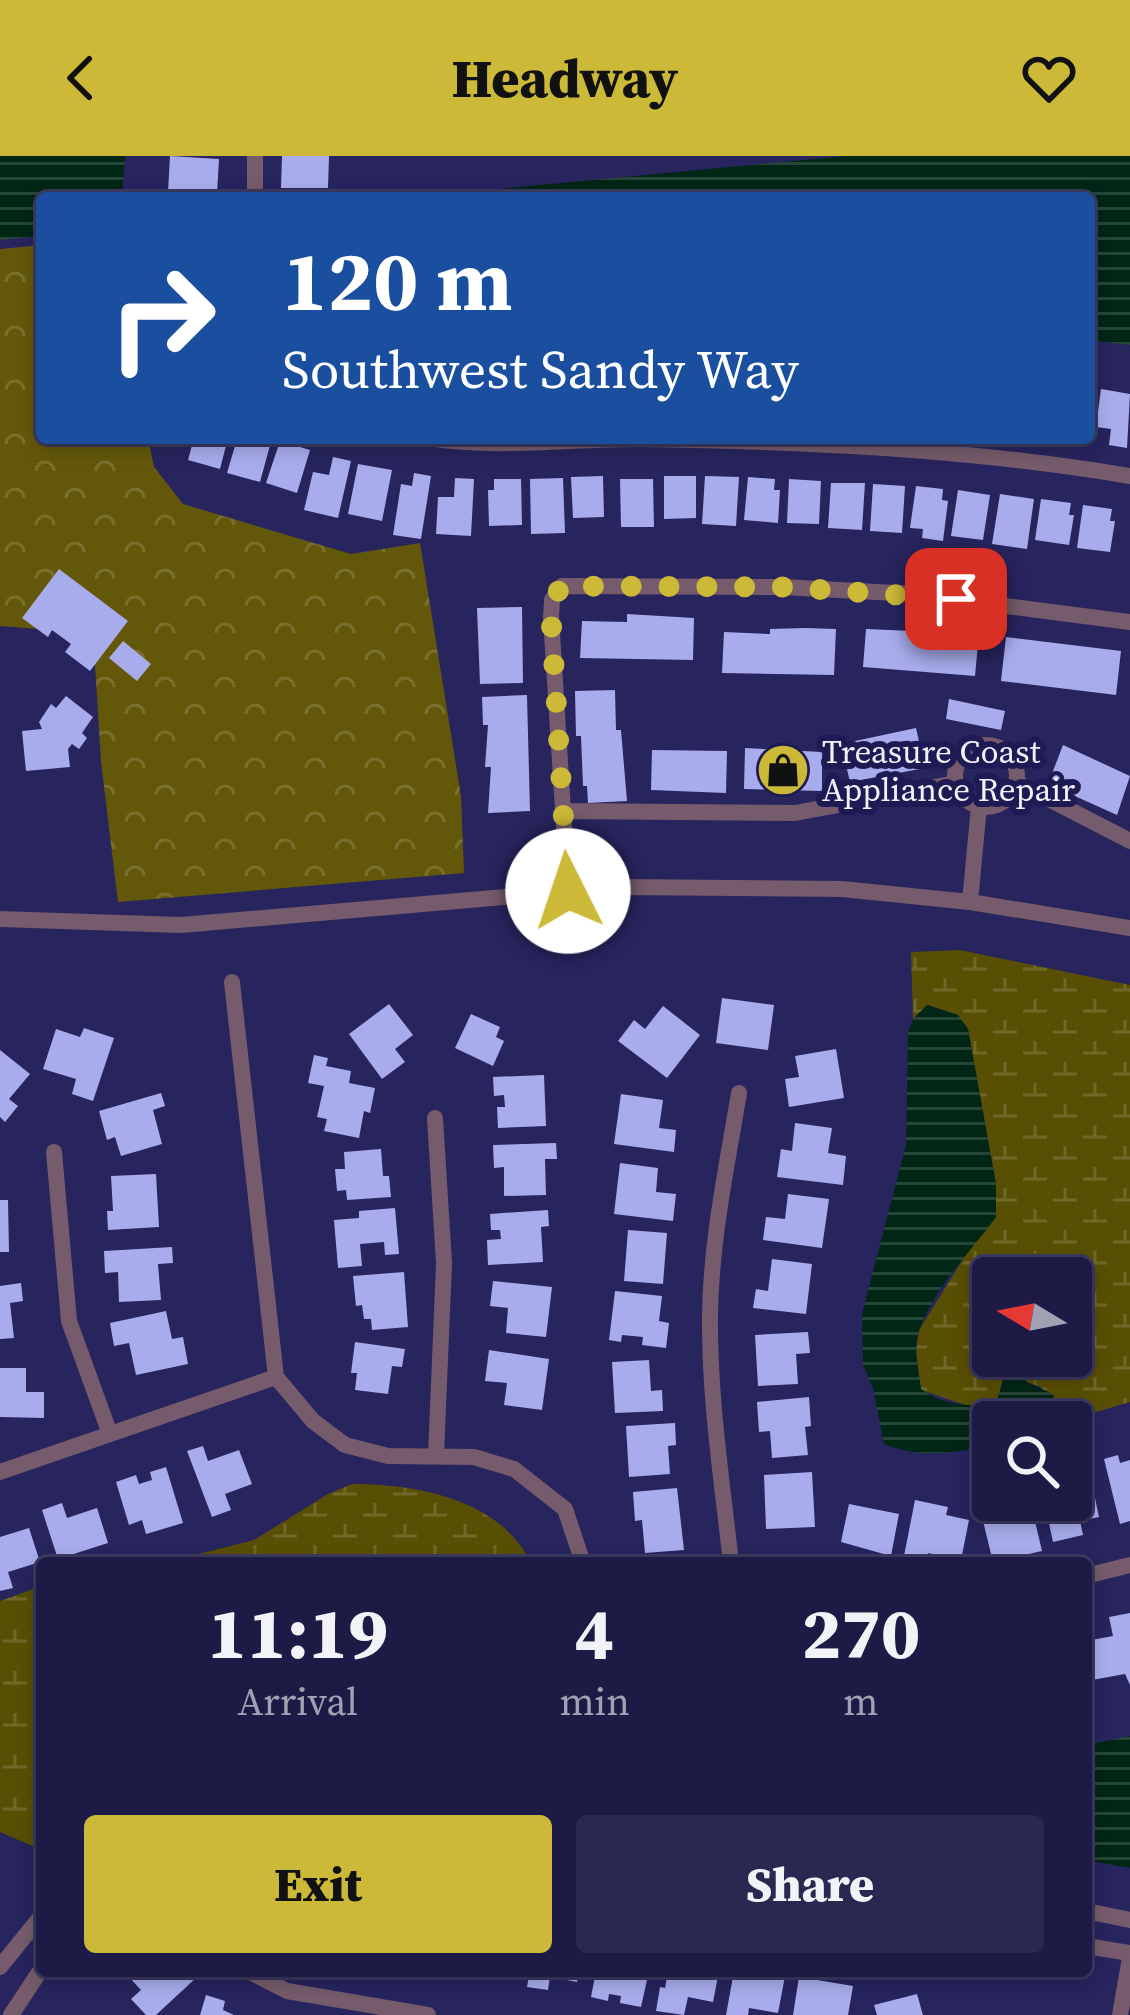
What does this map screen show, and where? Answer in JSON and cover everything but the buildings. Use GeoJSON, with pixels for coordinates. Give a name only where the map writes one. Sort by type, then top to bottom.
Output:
{"type":"FeatureCollection","features":[{"type":"Feature","properties":{"kind":"street"},"geometry":{"type":"LineString","coordinates":[[255,156],[255,192]]}},
{"type":"Feature","properties":{"kind":"street"},"geometry":{"type":"LineString","coordinates":[[751,444],[978,456],[1130,476]]}},
{"type":"Feature","properties":{"kind":"street"},"geometry":{"type":"LineString","coordinates":[[568,891],[551,617],[552,600],[562,586],[760,586],[914,594],[1130,622]]}},
{"type":"Feature","properties":{"kind":"street"},"geometry":{"type":"LineString","coordinates":[[986,745],[1009,755],[1016,782],[1000,803],[979,806],[961,795],[956,783],[960,759],[967,751],[986,745]]}},
{"type":"Feature","properties":{"kind":"street"},"geometry":{"type":"LineString","coordinates":[[1016,782],[1130,841]]}},
{"type":"Feature","properties":{"kind":"street"},"geometry":{"type":"LineString","coordinates":[[562,812],[795,813],[956,783]]}},
{"type":"Feature","properties":{"kind":"street"},"geometry":{"type":"LineString","coordinates":[[970,902],[979,806]]}},
{"type":"Feature","properties":{"kind":"street"},"geometry":{"type":"LineString","coordinates":[[0,919],[181,925],[621,887],[842,889],[970,902],[1130,928]]}},
{"type":"Feature","properties":{"kind":"street"},"geometry":{"type":"LineString","coordinates":[[232,982],[276,1377],[313,1421],[345,1445],[388,1456],[474,1456],[514,1469],[566,1509],[581,1557]]}},
{"type":"Feature","properties":{"kind":"street"},"geometry":{"type":"LineString","coordinates":[[730,1557],[710,1313],[717,1230],[740,1094]]}},
{"type":"Feature","properties":{"kind":"street"},"geometry":{"type":"LineString","coordinates":[[435,1118],[444,1263],[436,1455]]}},
{"type":"Feature","properties":{"kind":"street"},"geometry":{"type":"LineString","coordinates":[[54,1152],[69,1321],[110,1434]]}},
{"type":"Feature","properties":{"kind":"street"},"geometry":{"type":"LineString","coordinates":[[0,1472],[276,1377]]}},
{"type":"Feature","properties":{"kind":"street"},"geometry":{"type":"LineString","coordinates":[[1092,1574],[1130,1565]]}},
{"type":"Feature","properties":{"kind":"street"},"geometry":{"type":"LineString","coordinates":[[1092,1913],[1130,1920]]}},
{"type":"Feature","properties":{"kind":"street"},"geometry":{"type":"LineString","coordinates":[[0,1967],[36,1922]]}},
{"type":"Feature","properties":{"kind":"street"},"geometry":{"type":"LineString","coordinates":[[1092,1947],[1130,1956],[1120,2015]]}},
{"type":"Feature","properties":{"kind":"street"},"geometry":{"type":"LineString","coordinates":[[11,2015],[36,1977]]}},
{"type":"Feature","properties":{"kind":"street"},"geometry":{"type":"LineString","coordinates":[[259,1977],[286,1991],[428,2015]]}},
{"type":"Feature","properties":{"kind":"green space"},"geometry":{"type":"Polygon","coordinates":[[[36,246],[36,444],[149,444],[154,467],[183,504],[351,554],[420,543],[461,796],[464,873],[118,902],[101,762],[93,633],[0,626],[0,249],[36,246]]]}},
{"type":"Feature","properties":{"kind":"green space"},"geometry":{"type":"Polygon","coordinates":[[[960,950],[1130,985],[1130,1402],[1092,1413],[1092,1401],[1048,1401],[1041,1387],[1023,1377],[1092,1377],[1092,1257],[972,1257],[972,1377],[1004,1377],[997,1401],[972,1401],[968,1406],[921,1390],[916,1352],[919,1330],[973,1243],[986,1231],[996,1184],[968,1029],[958,1015],[928,1005],[913,1019],[911,952],[960,950]]]}},
{"type":"Feature","properties":{"kind":"green space"},"geometry":{"type":"Polygon","coordinates":[[[352,1484],[429,1492],[478,1510],[517,1541],[527,1557],[187,1557],[254,1540],[352,1484]]]}},
{"type":"Feature","properties":{"kind":"green space"},"geometry":{"type":"Polygon","coordinates":[[[36,1588],[36,1847],[0,1832],[0,1601],[36,1588]]]}},
{"type":"Feature","properties":{"kind":"shaded area"},"geometry":{"type":"Polygon","coordinates":[[[0,156],[125,156],[122,192],[36,192],[36,237],[0,240],[0,156]]]}},
{"type":"Feature","properties":{"kind":"shaded area"},"geometry":{"type":"Polygon","coordinates":[[[846,156],[1130,156],[1130,345],[1095,341],[1095,192],[467,192],[846,156]]]}},
{"type":"Feature","properties":{"kind":"shaded area"},"geometry":{"type":"Polygon","coordinates":[[[927,1005],[958,1015],[968,1029],[996,1184],[996,1217],[943,1285],[919,1331],[921,1389],[938,1399],[972,1405],[972,1449],[938,1453],[884,1444],[873,1388],[863,1365],[862,1314],[906,1145],[908,1032],[927,1005]]]}},
{"type":"Feature","properties":{"kind":"shaded area"},"geometry":{"type":"Polygon","coordinates":[[[1004,1377],[1023,1377],[1053,1394],[1055,1401],[997,1401],[1004,1377]]]}},
{"type":"Feature","properties":{"kind":"shaded area"},"geometry":{"type":"Polygon","coordinates":[[[1130,1736],[1130,1868],[1092,1861],[1092,1744],[1130,1736]]]}},
{"type":"Feature","properties":{"kind":"place","name":"Treasure Coast Appliance Repair"},"geometry":{"type":"Point","coordinates":[783,770]}},
{"type":"Feature","properties":{"kind":"route"},"geometry":{"type":"LineString","coordinates":[[568,891],[551,617],[552,600],[562,586],[783,587],[956,599]]}}]}
